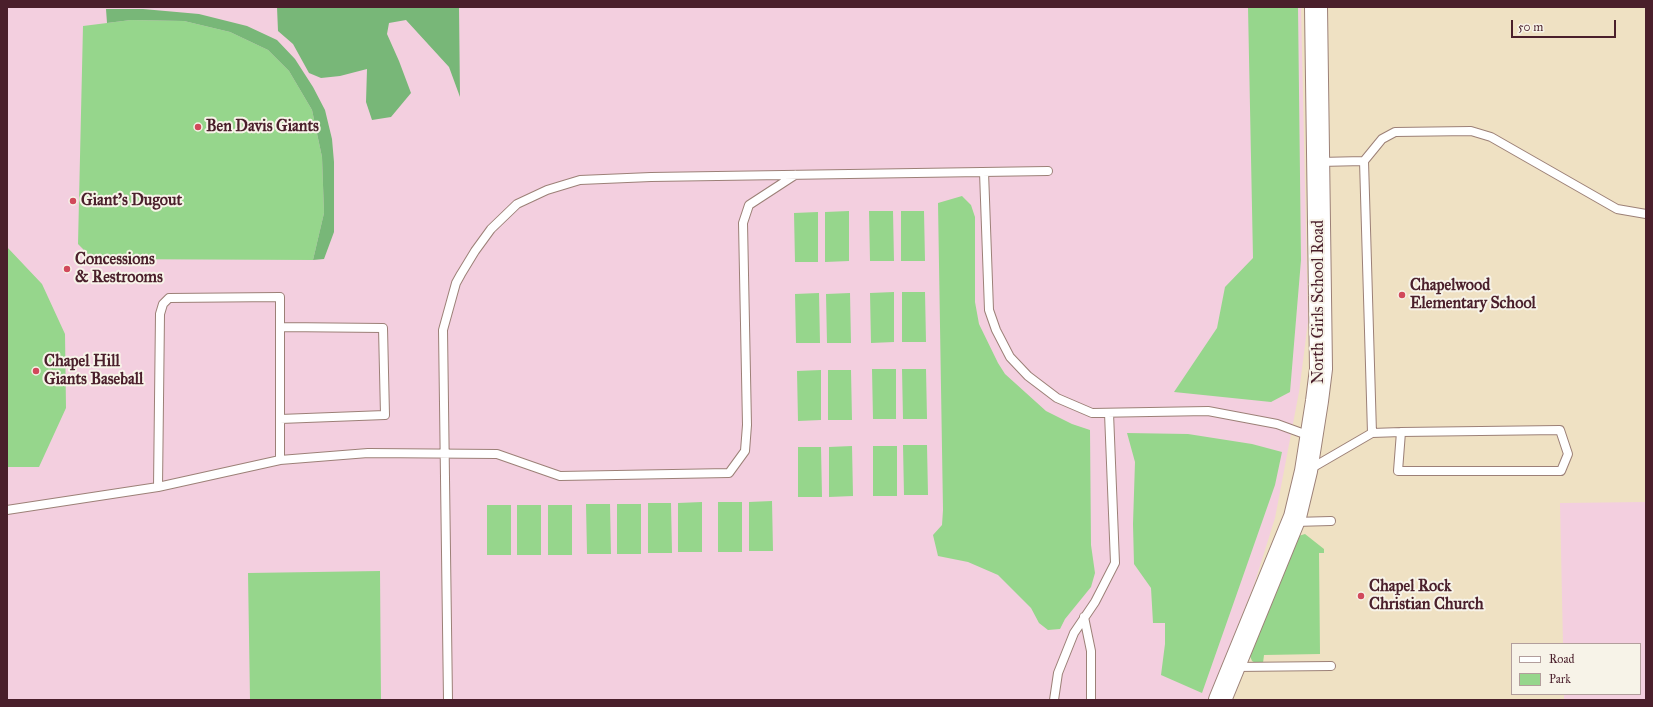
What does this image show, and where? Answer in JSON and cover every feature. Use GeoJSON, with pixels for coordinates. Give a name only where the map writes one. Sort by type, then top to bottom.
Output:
{"type":"FeatureCollection","features":[{"type":"Feature","properties":{"kind":"main road","name":"North Girls School Road"},"geometry":{"type":"LineString","coordinates":[[1220,700],[1293,522],[1306,471],[1312,437],[1321,369],[1316,7]]}},
{"type":"Feature","properties":{"kind":"lane"},"geometry":{"type":"LineString","coordinates":[[1372,433],[1364,161],[1382,139],[1395,132],[1471,131],[1491,137],[1617,209],[1646,214]]}},
{"type":"Feature","properties":{"kind":"lane"},"geometry":{"type":"LineString","coordinates":[[1318,162],[1364,161]]}},
{"type":"Feature","properties":{"kind":"lane"},"geometry":{"type":"LineString","coordinates":[[448,700],[443,330],[456,283],[475,251],[491,229],[517,204],[547,190],[580,180],[651,177],[1048,171]]}},
{"type":"Feature","properties":{"kind":"lane"},"geometry":{"type":"LineString","coordinates":[[984,172],[989,310],[996,330],[1010,357],[1028,376],[1057,398],[1092,413],[1208,411],[1277,424],[1312,437]]}},
{"type":"Feature","properties":{"kind":"lane"},"geometry":{"type":"LineString","coordinates":[[7,510],[158,487],[280,460],[368,453],[497,454],[560,476],[729,473],[745,451],[747,424],[742,223],[749,205],[795,175]]}},
{"type":"Feature","properties":{"kind":"lane"},"geometry":{"type":"LineString","coordinates":[[158,487],[160,314],[163,304],[169,298],[280,297],[280,460]]}},
{"type":"Feature","properties":{"kind":"lane"},"geometry":{"type":"LineString","coordinates":[[280,327],[383,328],[385,416],[280,419]]}},
{"type":"Feature","properties":{"kind":"lane"},"geometry":{"type":"LineString","coordinates":[[1054,700],[1058,673],[1074,633],[1095,602],[1115,563],[1109,413]]}},
{"type":"Feature","properties":{"kind":"lane"},"geometry":{"type":"LineString","coordinates":[[1306,471],[1372,433],[1401,432],[1560,430],[1568,454],[1561,471],[1398,471],[1401,432]]}},
{"type":"Feature","properties":{"kind":"lane"},"geometry":{"type":"LineString","coordinates":[[1293,522],[1331,521]]}},
{"type":"Feature","properties":{"kind":"lane"},"geometry":{"type":"LineString","coordinates":[[1084,617],[1091,651],[1091,700]]}},
{"type":"Feature","properties":{"kind":"lane"},"geometry":{"type":"LineString","coordinates":[[1234,667],[1331,666]]}},
{"type":"Feature","properties":{"kind":"shaded area"},"geometry":{"type":"Polygon","coordinates":[[[7,7],[1301,7],[1308,322],[1299,392],[1275,518],[1254,585],[1208,700],[7,700],[7,7]]]}},
{"type":"Feature","properties":{"kind":"shaded area"},"geometry":{"type":"Polygon","coordinates":[[[1646,502],[1646,700],[1564,700],[1564,695],[1641,695],[1641,643],[1563,643],[1560,503],[1646,502]]]}},
{"type":"Feature","properties":{"kind":"green space"},"geometry":{"type":"Polygon","coordinates":[[[277,7],[459,7],[460,97],[449,67],[406,20],[389,23],[387,34],[411,93],[391,117],[372,120],[366,102],[367,69],[340,76],[321,78],[309,73],[293,44],[278,31],[277,7]]]}},
{"type":"Feature","properties":{"kind":"green space"},"geometry":{"type":"Polygon","coordinates":[[[1248,7],[1298,7],[1301,260],[1290,392],[1271,402],[1174,392],[1217,328],[1225,287],[1253,258],[1248,7]]]}},
{"type":"Feature","properties":{"kind":"green space"},"geometry":{"type":"Polygon","coordinates":[[[106,9],[143,9],[199,14],[247,26],[277,40],[295,59],[313,87],[325,110],[332,139],[334,162],[334,232],[324,259],[313,260],[324,213],[322,157],[312,110],[289,71],[268,50],[230,32],[184,21],[131,20],[107,23],[106,9]]]}},
{"type":"Feature","properties":{"kind":"green space","name":"Ben Davis Giants"},"geometry":{"type":"Polygon","coordinates":[[[131,20],[184,21],[230,32],[268,50],[289,71],[312,110],[322,157],[324,213],[313,260],[93,259],[78,244],[83,26],[131,20]]]}},
{"type":"Feature","properties":{"kind":"green space"},"geometry":{"type":"Polygon","coordinates":[[[962,196],[971,205],[975,217],[975,302],[979,324],[998,363],[1005,374],[1046,411],[1072,424],[1090,430],[1091,545],[1095,573],[1091,587],[1065,619],[1060,629],[1048,630],[1039,623],[1031,608],[998,575],[968,562],[938,556],[933,535],[942,525],[943,510],[938,203],[962,196]]]}},
{"type":"Feature","properties":{"kind":"green space"},"geometry":{"type":"Polygon","coordinates":[[[849,211],[849,261],[825,262],[825,212],[849,211]]]}},
{"type":"Feature","properties":{"kind":"green space"},"geometry":{"type":"Polygon","coordinates":[[[869,211],[893,211],[894,261],[870,261],[869,211]]]}},
{"type":"Feature","properties":{"kind":"green space"},"geometry":{"type":"Polygon","coordinates":[[[901,211],[924,211],[925,261],[901,261],[901,211]]]}},
{"type":"Feature","properties":{"kind":"green space"},"geometry":{"type":"Polygon","coordinates":[[[818,212],[818,262],[795,262],[794,213],[818,212]]]}},
{"type":"Feature","properties":{"kind":"green space","name":"Chapel Hill Giants Baseball"},"geometry":{"type":"Polygon","coordinates":[[[7,247],[42,284],[65,334],[66,408],[39,467],[7,467],[7,247]]]}},
{"type":"Feature","properties":{"kind":"green space"},"geometry":{"type":"Polygon","coordinates":[[[894,292],[894,342],[871,343],[870,293],[894,292]]]}},
{"type":"Feature","properties":{"kind":"green space"},"geometry":{"type":"Polygon","coordinates":[[[902,292],[925,292],[926,342],[902,342],[902,292]]]}},
{"type":"Feature","properties":{"kind":"green space"},"geometry":{"type":"Polygon","coordinates":[[[819,293],[820,343],[796,343],[795,294],[819,293]]]}},
{"type":"Feature","properties":{"kind":"green space"},"geometry":{"type":"Polygon","coordinates":[[[850,293],[851,343],[827,343],[826,294],[850,293]]]}},
{"type":"Feature","properties":{"kind":"green space"},"geometry":{"type":"Polygon","coordinates":[[[872,369],[896,369],[896,419],[873,419],[872,369]]]}},
{"type":"Feature","properties":{"kind":"green space"},"geometry":{"type":"Polygon","coordinates":[[[902,369],[926,369],[927,419],[903,419],[902,369]]]}},
{"type":"Feature","properties":{"kind":"green space"},"geometry":{"type":"Polygon","coordinates":[[[821,370],[821,420],[798,421],[797,371],[821,370]]]}},
{"type":"Feature","properties":{"kind":"green space"},"geometry":{"type":"Polygon","coordinates":[[[828,370],[851,370],[852,420],[828,420],[828,370]]]}},
{"type":"Feature","properties":{"kind":"green space"},"geometry":{"type":"Polygon","coordinates":[[[1127,433],[1188,434],[1252,444],[1282,452],[1275,485],[1202,693],[1161,675],[1165,644],[1165,623],[1153,623],[1151,588],[1134,564],[1133,524],[1135,462],[1127,433]]]}},
{"type":"Feature","properties":{"kind":"green space"},"geometry":{"type":"Polygon","coordinates":[[[903,445],[927,445],[928,495],[904,495],[903,445]]]}},
{"type":"Feature","properties":{"kind":"green space"},"geometry":{"type":"Polygon","coordinates":[[[852,446],[853,496],[829,497],[829,447],[852,446]]]}},
{"type":"Feature","properties":{"kind":"green space"},"geometry":{"type":"Polygon","coordinates":[[[873,446],[897,446],[897,496],[873,496],[873,446]]]}},
{"type":"Feature","properties":{"kind":"green space"},"geometry":{"type":"Polygon","coordinates":[[[798,447],[821,447],[822,497],[798,497],[798,447]]]}},
{"type":"Feature","properties":{"kind":"green space"},"geometry":{"type":"Polygon","coordinates":[[[772,501],[773,551],[749,551],[749,502],[772,501]]]}},
{"type":"Feature","properties":{"kind":"green space"},"geometry":{"type":"Polygon","coordinates":[[[702,502],[702,552],[678,552],[678,503],[702,502]]]}},
{"type":"Feature","properties":{"kind":"green space"},"geometry":{"type":"Polygon","coordinates":[[[718,502],[742,502],[742,552],[718,552],[718,502]]]}},
{"type":"Feature","properties":{"kind":"green space"},"geometry":{"type":"Polygon","coordinates":[[[648,503],[671,503],[672,553],[648,553],[648,503]]]}},
{"type":"Feature","properties":{"kind":"green space"},"geometry":{"type":"Polygon","coordinates":[[[586,504],[610,504],[611,554],[587,554],[586,504]]]}},
{"type":"Feature","properties":{"kind":"green space"},"geometry":{"type":"Polygon","coordinates":[[[617,504],[641,504],[641,554],[617,554],[617,504]]]}},
{"type":"Feature","properties":{"kind":"green space"},"geometry":{"type":"Polygon","coordinates":[[[487,505],[511,505],[511,555],[487,555],[487,505]]]}},
{"type":"Feature","properties":{"kind":"green space"},"geometry":{"type":"Polygon","coordinates":[[[517,505],[541,505],[541,555],[517,555],[517,505]]]}},
{"type":"Feature","properties":{"kind":"green space"},"geometry":{"type":"Polygon","coordinates":[[[548,505],[572,505],[572,555],[548,555],[548,505]]]}},
{"type":"Feature","properties":{"kind":"green space"},"geometry":{"type":"Polygon","coordinates":[[[1305,534],[1324,549],[1324,553],[1319,553],[1320,654],[1264,655],[1263,663],[1257,664],[1252,661],[1250,656],[1255,637],[1295,537],[1305,534]]]}},
{"type":"Feature","properties":{"kind":"green space"},"geometry":{"type":"Polygon","coordinates":[[[380,571],[381,700],[250,700],[248,573],[380,571]]]}},
{"type":"Feature","properties":{"kind":"place","name":"Ben Davis Giants"},"geometry":{"type":"Point","coordinates":[198,127]}},
{"type":"Feature","properties":{"kind":"place","name":"Giant's Dugout"},"geometry":{"type":"Point","coordinates":[73,201]}},
{"type":"Feature","properties":{"kind":"place","name":"Concessions & Restrooms"},"geometry":{"type":"Point","coordinates":[67,269]}},
{"type":"Feature","properties":{"kind":"place","name":"Chapelwood Elementary School"},"geometry":{"type":"Point","coordinates":[1402,295]}},
{"type":"Feature","properties":{"kind":"place","name":"Chapel Hill Giants Baseball"},"geometry":{"type":"Point","coordinates":[36,371]}},
{"type":"Feature","properties":{"kind":"place","name":"Chapel Rock Christian Church"},"geometry":{"type":"Point","coordinates":[1361,596]}}]}
